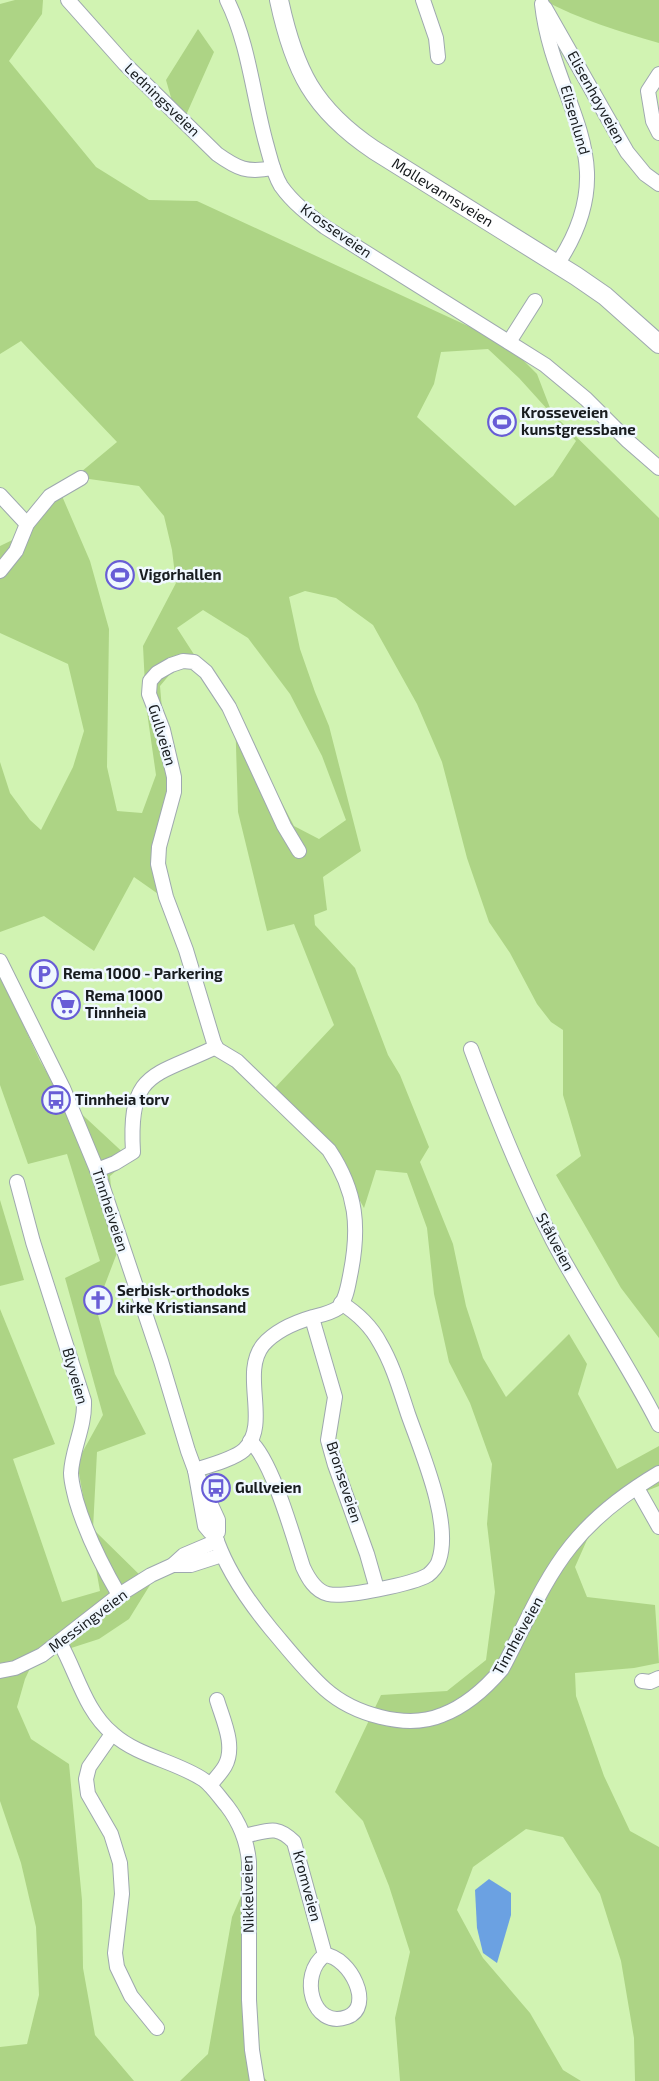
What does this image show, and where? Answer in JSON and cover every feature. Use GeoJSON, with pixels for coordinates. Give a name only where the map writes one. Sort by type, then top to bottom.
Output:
{"type":"FeatureCollection","features":[{"type":"Feature","properties":{"kind":"main road","name":"Møllevannsveien"},"geometry":{"type":"LineString","coordinates":[[279,0],[297,63],[313,94],[334,118],[358,140],[558,264],[605,296],[659,344]]}},
{"type":"Feature","properties":{"kind":"street","name":"Ledningsveien"},"geometry":{"type":"LineString","coordinates":[[68,0],[124,64],[217,154],[231,164],[248,171],[273,168]]}},
{"type":"Feature","properties":{"kind":"street","name":"Krosseveien"},"geometry":{"type":"LineString","coordinates":[[227,0],[241,38],[262,130],[273,168],[280,184],[300,208],[325,227],[509,342],[564,380],[659,468]]}},
{"type":"Feature","properties":{"kind":"street"},"geometry":{"type":"LineString","coordinates":[[423,0],[436,38],[438,57]]}},
{"type":"Feature","properties":{"kind":"street","name":"Elisenlund"},"geometry":{"type":"LineString","coordinates":[[540,2],[548,38],[575,112],[587,161],[587,185],[580,221],[568,248],[558,264]]}},
{"type":"Feature","properties":{"kind":"street","name":"Elisenhøyveien"},"geometry":{"type":"LineString","coordinates":[[540,2],[557,27],[627,152],[645,174],[659,184]]}},
{"type":"Feature","properties":{"kind":"street"},"geometry":{"type":"LineString","coordinates":[[659,74],[648,91],[653,121],[659,133]]}},
{"type":"Feature","properties":{"kind":"street"},"geometry":{"type":"LineString","coordinates":[[509,342],[535,302]]}},
{"type":"Feature","properties":{"kind":"street"},"geometry":{"type":"LineString","coordinates":[[0,571],[16,551],[27,524],[50,496],[81,478]]}},
{"type":"Feature","properties":{"kind":"street"},"geometry":{"type":"LineString","coordinates":[[0,496],[27,524]]}},
{"type":"Feature","properties":{"kind":"street","name":"Gullveien"},"geometry":{"type":"LineString","coordinates":[[216,1048],[186,950],[166,897],[158,864],[159,847],[170,809],[174,784],[167,745],[149,694],[150,681],[157,673],[183,661],[194,662],[206,672],[229,707],[284,826],[299,851]]}},
{"type":"Feature","properties":{"kind":"street","name":"Tinnheiveien"},"geometry":{"type":"LineString","coordinates":[[0,961],[56,1071],[97,1170],[161,1361],[195,1470],[218,1520],[216,1538],[222,1555],[256,1611],[325,1689],[353,1707],[379,1718],[424,1719],[441,1716],[468,1702],[492,1682],[502,1669],[554,1571],[570,1547],[596,1520],[659,1473]]}},
{"type":"Feature","properties":{"kind":"street"},"geometry":{"type":"LineString","coordinates":[[97,1170],[115,1163],[133,1152],[136,1103],[140,1092],[150,1078],[164,1069],[216,1048],[237,1061],[321,1141],[343,1172],[353,1201],[356,1228],[355,1247],[350,1279],[341,1303],[338,1308],[276,1334],[264,1344],[256,1357],[253,1370],[256,1413],[250,1440],[244,1450],[235,1455],[195,1470]]}},
{"type":"Feature","properties":{"kind":"street","name":"Stålveien"},"geometry":{"type":"LineString","coordinates":[[471,1049],[533,1200],[573,1277],[659,1425]]}},
{"type":"Feature","properties":{"kind":"street","name":"Blyveien"},"geometry":{"type":"LineString","coordinates":[[17,1182],[38,1259],[84,1401],[85,1415],[71,1473],[73,1486],[80,1511],[98,1558],[119,1595]]}},
{"type":"Feature","properties":{"kind":"street"},"geometry":{"type":"LineString","coordinates":[[250,1440],[256,1446],[270,1472],[309,1579],[319,1590],[328,1594],[340,1595],[393,1586],[429,1574],[439,1563],[442,1549],[442,1534],[435,1496],[394,1373],[381,1344],[372,1330],[351,1309],[341,1303]]}},
{"type":"Feature","properties":{"kind":"street","name":"Bronseveien"},"geometry":{"type":"LineString","coordinates":[[312,1318],[335,1397],[328,1440],[377,1588]]}},
{"type":"Feature","properties":{"kind":"street"},"geometry":{"type":"LineString","coordinates":[[637,1488],[659,1527]]}},
{"type":"Feature","properties":{"kind":"street","name":"Messingveien"},"geometry":{"type":"LineString","coordinates":[[0,1671],[15,1668],[42,1655],[60,1643],[119,1595],[151,1575],[173,1565],[184,1555],[216,1538]]}},
{"type":"Feature","properties":{"kind":"street","name":"Messingveien"},"geometry":{"type":"LineString","coordinates":[[173,1565],[191,1565],[222,1555]]}},
{"type":"Feature","properties":{"kind":"street","name":"Nikkelveien"},"geometry":{"type":"LineString","coordinates":[[60,1643],[91,1707],[112,1734],[130,1746],[196,1776],[210,1785],[233,1814],[244,1836],[249,1862],[252,2050],[257,2081]]}},
{"type":"Feature","properties":{"kind":"street"},"geometry":{"type":"LineString","coordinates":[[642,1682],[650,1682],[659,1678]]}},
{"type":"Feature","properties":{"kind":"street"},"geometry":{"type":"LineString","coordinates":[[210,1785],[224,1767],[230,1754],[228,1739],[217,1700]]}},
{"type":"Feature","properties":{"kind":"street"},"geometry":{"type":"LineString","coordinates":[[112,1734],[89,1767],[86,1779],[88,1794],[110,1834],[120,1863],[122,1894],[115,1953],[117,1967],[131,1996],[157,2028]]}},
{"type":"Feature","properties":{"kind":"street","name":"Kromveien"},"geometry":{"type":"LineString","coordinates":[[244,1836],[272,1830],[283,1832],[294,1842],[325,1955]]}},
{"type":"Feature","properties":{"kind":"street"},"geometry":{"type":"LineString","coordinates":[[325,1955],[338,1959],[349,1969],[354,1979],[359,2003],[355,2012],[347,2017],[329,2017],[320,2012],[311,1993],[312,1970],[316,1962],[325,1955]]}},
{"type":"Feature","properties":{"kind":"green space"},"geometry":{"type":"Polygon","coordinates":[[[0,0],[659,0],[659,2081],[0,2081],[0,0]]]}},
{"type":"Feature","properties":{"kind":"green space"},"geometry":{"type":"Polygon","coordinates":[[[15,0],[43,0],[42,14],[9,61],[96,167],[149,200],[197,201],[507,344],[537,374],[552,413],[659,518],[659,1338],[621,1288],[556,1175],[581,1156],[563,1095],[563,1030],[551,1022],[537,1004],[510,953],[489,922],[467,858],[442,762],[417,704],[373,625],[336,598],[305,591],[289,597],[300,649],[329,726],[361,851],[323,877],[327,910],[314,915],[315,925],[355,968],[388,1055],[400,1075],[429,1147],[420,1162],[453,1244],[466,1306],[483,1358],[506,1397],[569,1334],[587,1364],[578,1394],[617,1469],[659,1446],[659,1486],[631,1497],[594,1524],[575,1567],[587,1597],[655,1605],[659,1663],[634,1668],[575,1673],[576,1696],[604,1776],[630,1831],[659,1847],[659,2081],[635,2081],[634,2038],[621,1961],[600,1894],[563,1837],[526,1829],[473,1867],[457,1910],[483,1958],[530,2013],[563,2070],[581,2081],[400,2081],[395,2018],[410,1952],[389,1886],[363,1821],[335,1792],[381,1695],[447,1691],[486,1660],[495,1592],[487,1524],[492,1464],[470,1403],[449,1362],[434,1294],[427,1228],[407,1173],[376,1170],[364,1208],[343,1170],[272,1091],[334,1025],[294,924],[267,931],[238,812],[235,713],[294,826],[319,839],[346,820],[322,756],[290,694],[248,638],[203,610],[177,628],[195,656],[176,667],[160,686],[163,721],[176,796],[163,843],[161,896],[134,877],[94,951],[44,916],[0,932],[0,762],[10,793],[30,820],[41,830],[73,767],[84,731],[68,664],[0,633],[0,546],[29,532],[42,503],[62,496],[90,561],[109,629],[107,767],[117,811],[142,813],[156,775],[146,705],[143,646],[176,583],[172,550],[164,516],[139,486],[75,477],[117,442],[21,341],[0,354],[0,4],[15,0]],[[488,349],[441,352],[434,384],[417,417],[515,506],[553,476],[576,441],[519,378],[488,349]]]}},
{"type":"Feature","properties":{"kind":"green space"},"geometry":{"type":"Polygon","coordinates":[[[543,0],[659,0],[659,43],[600,24],[543,0]]]}},
{"type":"Feature","properties":{"kind":"green space"},"geometry":{"type":"Polygon","coordinates":[[[198,29],[214,52],[187,113],[187,119],[174,108],[166,80],[198,29]]]}},
{"type":"Feature","properties":{"kind":"green space"},"geometry":{"type":"Polygon","coordinates":[[[0,970],[2,979],[40,1061],[59,1093],[130,1159],[110,1176],[113,1213],[127,1252],[117,1253],[96,1308],[115,1374],[146,1434],[97,1452],[93,1529],[150,1585],[129,1619],[99,1639],[34,1660],[25,1679],[17,1707],[31,1739],[69,1764],[82,1900],[83,1968],[95,2035],[134,2081],[0,2081],[0,2047],[27,2044],[39,1995],[36,1927],[21,1863],[0,1801],[0,1309],[55,1444],[13,1459],[62,1602],[100,1591],[77,1462],[103,1415],[65,1278],[100,1261],[67,1154],[28,1164],[0,1085],[0,970]]]}},
{"type":"Feature","properties":{"kind":"green space"},"geometry":{"type":"Polygon","coordinates":[[[0,1200],[24,1280],[0,1286],[0,1200]]]}},
{"type":"Feature","properties":{"kind":"green space"},"geometry":{"type":"Polygon","coordinates":[[[246,1885],[254,2065],[267,2081],[180,2081],[208,2054],[232,1917],[246,1885]]]}},
{"type":"Feature","properties":{"kind":"water"},"geometry":{"type":"Polygon","coordinates":[[[489,1879],[511,1893],[511,1915],[497,1963],[483,1953],[477,1928],[475,1890],[489,1879]]]}},
{"type":"Feature","properties":{"kind":"place","name":"Krosseveien kunstgressbane"},"geometry":{"type":"Point","coordinates":[502,422]}},
{"type":"Feature","properties":{"kind":"place","name":"Vigørhallen"},"geometry":{"type":"Point","coordinates":[120,575]}},
{"type":"Feature","properties":{"kind":"place","name":"Rema 1000 - Parkering"},"geometry":{"type":"Point","coordinates":[44,974]}},
{"type":"Feature","properties":{"kind":"place","name":"Rema 1000 Tinnheia"},"geometry":{"type":"Point","coordinates":[66,1005]}},
{"type":"Feature","properties":{"kind":"place","name":"Tinnheia torv"},"geometry":{"type":"Point","coordinates":[56,1100]}},
{"type":"Feature","properties":{"kind":"place","name":"Serbisk-orthodoks kirke Kristiansand"},"geometry":{"type":"Point","coordinates":[98,1300]}},
{"type":"Feature","properties":{"kind":"place","name":"Gullveien"},"geometry":{"type":"Point","coordinates":[216,1488]}}]}
